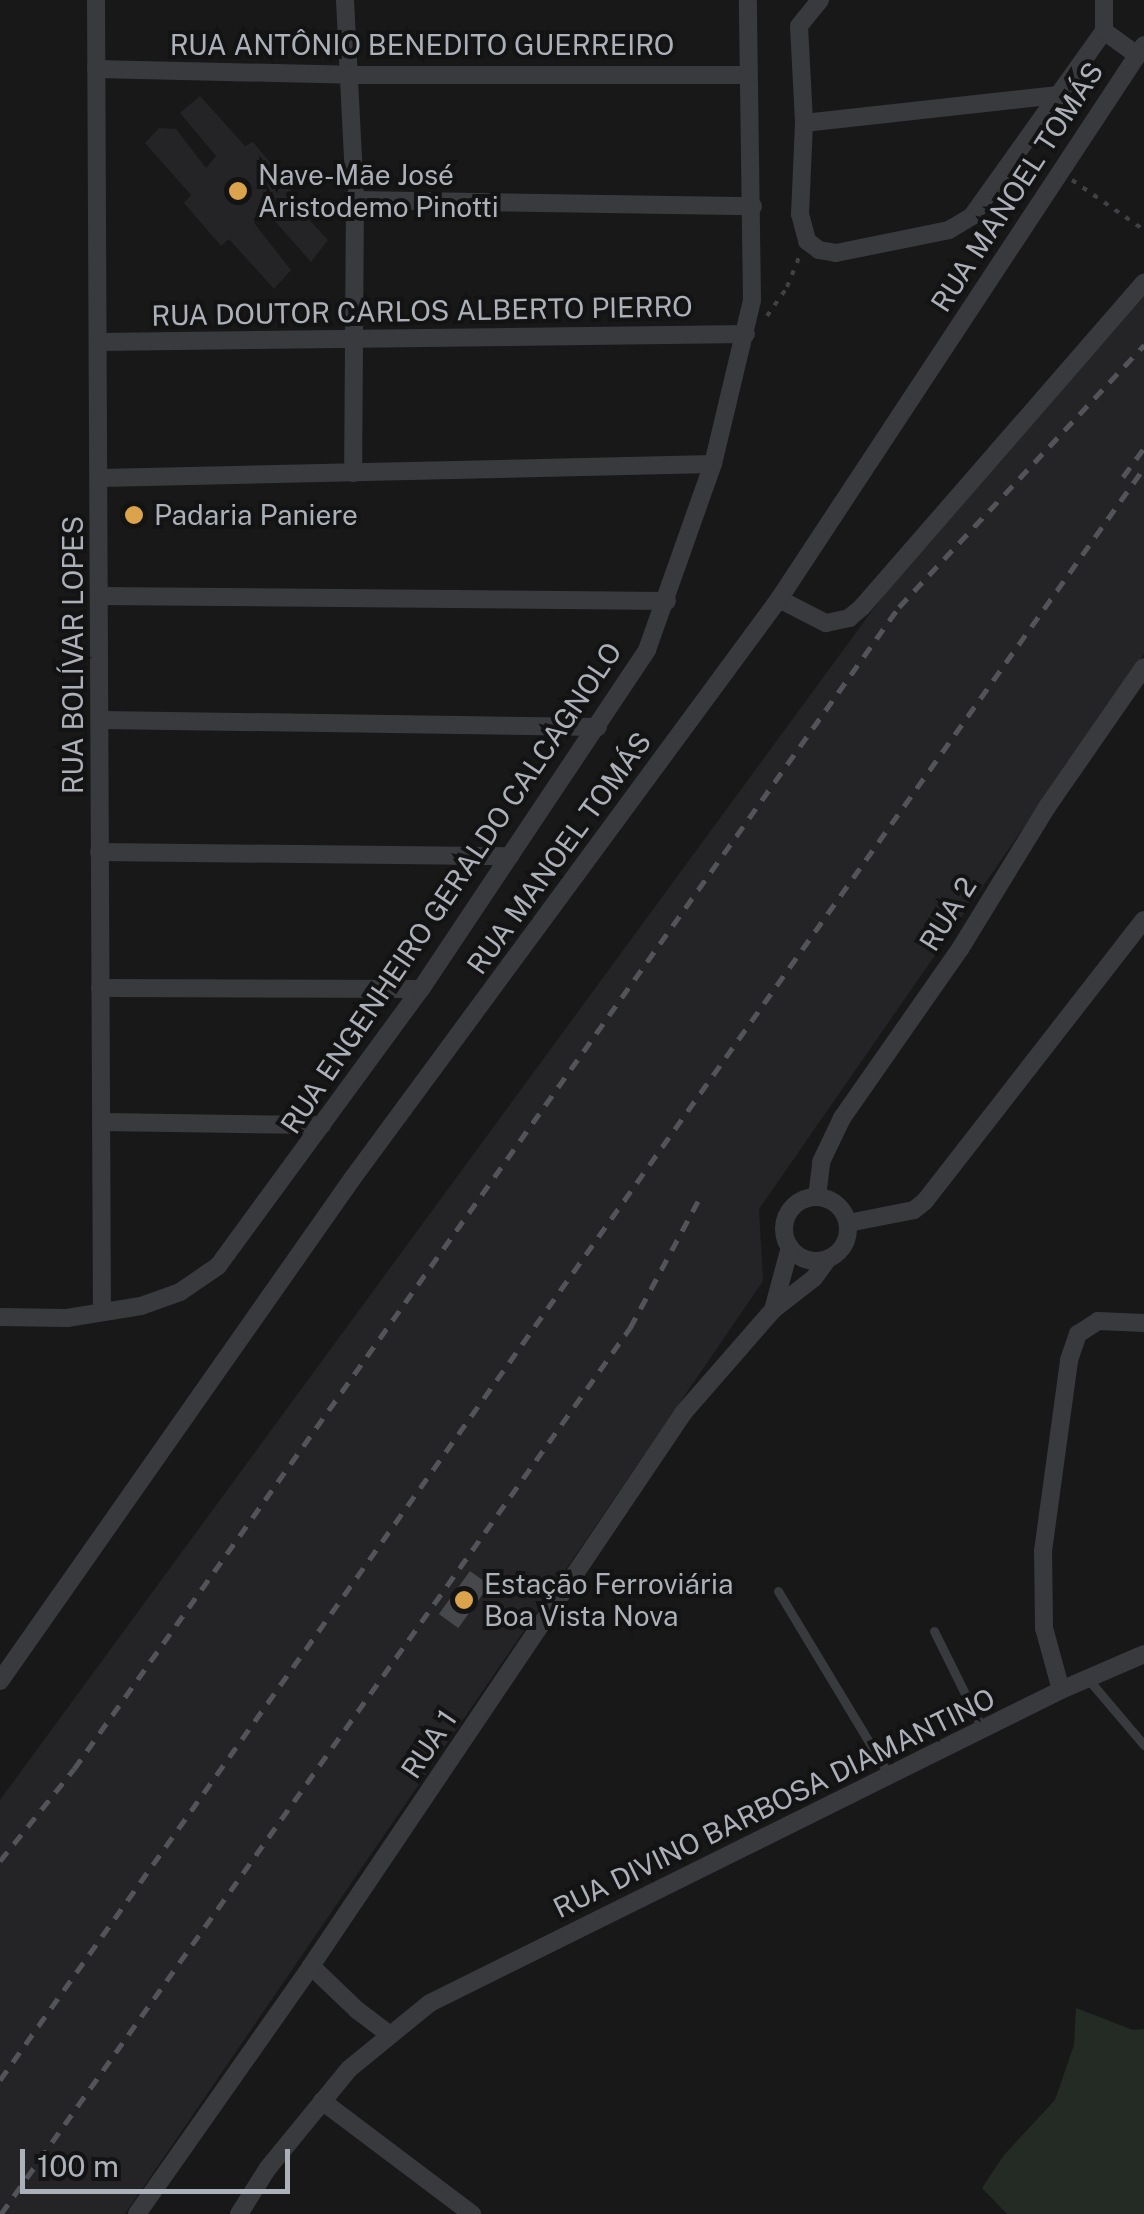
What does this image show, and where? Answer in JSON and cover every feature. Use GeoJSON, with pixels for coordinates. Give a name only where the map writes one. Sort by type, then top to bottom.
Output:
{"type":"FeatureCollection","features":[{"type":"Feature","properties":{"kind":"street","name":"RUA BOLÍVAR LOPES"},"geometry":{"type":"LineString","coordinates":[[96,0],[102,1311]]}},
{"type":"Feature","properties":{"kind":"street"},"geometry":{"type":"LineString","coordinates":[[345,0],[356,200],[350,340],[353,473]]}},
{"type":"Feature","properties":{"kind":"street","name":"RUA ENGENHEIRO GERALDO CALCAGNOLO"},"geometry":{"type":"LineString","coordinates":[[0,1317],[67,1318],[141,1306],[180,1292],[218,1266],[421,988],[646,650],[667,601],[713,464],[746,334],[753,284],[748,0]]}},
{"type":"Feature","properties":{"kind":"street"},"geometry":{"type":"LineString","coordinates":[[820,0],[799,26],[804,123],[800,214],[808,241],[819,250],[836,253],[963,223],[977,210],[1104,32],[1104,0]]}},
{"type":"Feature","properties":{"kind":"street"},"geometry":{"type":"LineString","coordinates":[[1104,32],[1141,50]]}},
{"type":"Feature","properties":{"kind":"street","name":"RUA MANOEL TOMÁS"},"geometry":{"type":"LineString","coordinates":[[0,1681],[352,1180],[778,599],[1141,50]]}},
{"type":"Feature","properties":{"kind":"street","name":"RUA ANTÔNIO BENEDITO GUERREIRO"},"geometry":{"type":"LineString","coordinates":[[96,69],[351,75],[747,75]]}},
{"type":"Feature","properties":{"kind":"street"},"geometry":{"type":"LineString","coordinates":[[804,123],[1058,95]]}},
{"type":"Feature","properties":{"kind":"street"},"geometry":{"type":"LineString","coordinates":[[356,200],[753,206]]}},
{"type":"Feature","properties":{"kind":"street"},"geometry":{"type":"LineString","coordinates":[[778,599],[826,623],[849,618],[862,607],[1144,284]]}},
{"type":"Feature","properties":{"kind":"street","name":"RUA DOUTOR CARLOS ALBERTO PIERRO"},"geometry":{"type":"LineString","coordinates":[[98,342],[746,334]]}},
{"type":"Feature","properties":{"kind":"street"},"geometry":{"type":"LineString","coordinates":[[101,478],[713,464]]}},
{"type":"Feature","properties":{"kind":"street"},"geometry":{"type":"LineString","coordinates":[[99,596],[667,601]]}},
{"type":"Feature","properties":{"kind":"street","name":"RUA 2"},"geometry":{"type":"LineString","coordinates":[[816,1197],[821,1162],[842,1118],[960,949],[1047,807],[1144,668]]}},
{"type":"Feature","properties":{"kind":"street"},"geometry":{"type":"LineString","coordinates":[[102,720],[598,727]]}},
{"type":"Feature","properties":{"kind":"street"},"geometry":{"type":"LineString","coordinates":[[98,852],[510,856]]}},
{"type":"Feature","properties":{"kind":"street"},"geometry":{"type":"LineString","coordinates":[[848,1223],[914,1210],[925,1201],[1144,920]]}},
{"type":"Feature","properties":{"kind":"street"},"geometry":{"type":"LineString","coordinates":[[100,988],[421,988]]}},
{"type":"Feature","properties":{"kind":"street"},"geometry":{"type":"LineString","coordinates":[[101,1122],[322,1125]]}},
{"type":"Feature","properties":{"kind":"street"},"geometry":{"type":"LineString","coordinates":[[816,1197],[836,1204],[848,1223],[848,1238],[828,1260],[800,1257],[790,1247],[784,1230],[788,1214],[800,1202],[816,1197]]}},
{"type":"Feature","properties":{"kind":"street","name":"RUA 1"},"geometry":{"type":"LineString","coordinates":[[773,1310],[790,1247]]}},
{"type":"Feature","properties":{"kind":"street","name":"RUA 1"},"geometry":{"type":"LineString","coordinates":[[136,2214],[311,1966],[684,1412],[773,1310],[814,1278],[828,1260]]}},
{"type":"Feature","properties":{"kind":"street"},"geometry":{"type":"LineString","coordinates":[[1061,1690],[1044,1628],[1043,1551],[1069,1360],[1078,1334],[1098,1322],[1144,1323]]}},
{"type":"Feature","properties":{"kind":"street","name":"RUA DIVINO BARBOSA DIAMANTINO"},"geometry":{"type":"LineString","coordinates":[[390,2034],[430,2002],[1061,1690],[1144,1654]]}},
{"type":"Feature","properties":{"kind":"street"},"geometry":{"type":"LineString","coordinates":[[238,2214],[268,2168],[349,2068],[390,2034],[356,2010],[311,1966]]}},
{"type":"Feature","properties":{"kind":"street"},"geometry":{"type":"LineString","coordinates":[[322,2101],[472,2214]]}},
{"type":"Feature","properties":{"kind":"lane"},"geometry":{"type":"LineString","coordinates":[[778,1590],[890,1777]]}},
{"type":"Feature","properties":{"kind":"lane"},"geometry":{"type":"LineString","coordinates":[[934,1631],[984,1730]]}},
{"type":"Feature","properties":{"kind":"lane"},"geometry":{"type":"LineString","coordinates":[[1088,1679],[1144,1746]]}},
{"type":"Feature","properties":{"kind":"path"},"geometry":{"type":"LineString","coordinates":[[1060,171],[1144,230]]}},
{"type":"Feature","properties":{"kind":"path"},"geometry":{"type":"LineString","coordinates":[[746,334],[775,306],[808,241]]}},
{"type":"Feature","properties":{"kind":"shaded area","name":"Nave-Mãe José Aristodemo Pinotti"},"geometry":{"type":"Polygon","coordinates":[[[200,96],[245,146],[253,142],[292,189],[285,194],[328,240],[311,262],[265,210],[254,223],[291,270],[274,289],[229,239],[221,246],[184,203],[191,195],[145,143],[159,128],[176,129],[206,168],[216,156],[180,113],[200,96]]]}},
{"type":"Feature","properties":{"kind":"shaded area"},"geometry":{"type":"Polygon","coordinates":[[[1144,297],[1144,654],[759,1209],[763,1281],[125,2214],[0,2214],[0,1800],[899,574],[1144,297]]]}},
{"type":"Feature","properties":{"kind":"shaded area"},"geometry":{"type":"Polygon","coordinates":[[[1076,2008],[1133,2030],[1144,2029],[1144,2214],[1007,2214],[982,2188],[1004,2155],[1055,2100],[1074,2045],[1076,2008]]]}},
{"type":"Feature","properties":{"kind":"building","name":"Estação Ferroviária Boa Vista Nova"},"geometry":{"type":"Polygon","coordinates":[[[470,1571],[489,1585],[458,1628],[439,1614],[470,1571]]]}},
{"type":"Feature","properties":{"kind":"railway"},"geometry":{"type":"LineString","coordinates":[[0,1861],[74,1769],[899,607],[1144,345]]}},
{"type":"Feature","properties":{"kind":"railway"},"geometry":{"type":"LineString","coordinates":[[1123,477],[1144,448]]}},
{"type":"Feature","properties":{"kind":"railway"},"geometry":{"type":"LineString","coordinates":[[0,2080],[1144,468]]}},
{"type":"Feature","properties":{"kind":"railway"},"geometry":{"type":"LineString","coordinates":[[1,2214],[630,1328],[698,1201]]}},
{"type":"Feature","properties":{"kind":"place","name":"Nave-Mãe José Aristodemo Pinotti"},"geometry":{"type":"Point","coordinates":[238,191]}},
{"type":"Feature","properties":{"kind":"place","name":"Padaria Paniere"},"geometry":{"type":"Point","coordinates":[134,515]}},
{"type":"Feature","properties":{"kind":"place","name":"Estação Ferroviária Boa Vista Nova"},"geometry":{"type":"Point","coordinates":[464,1600]}}]}
